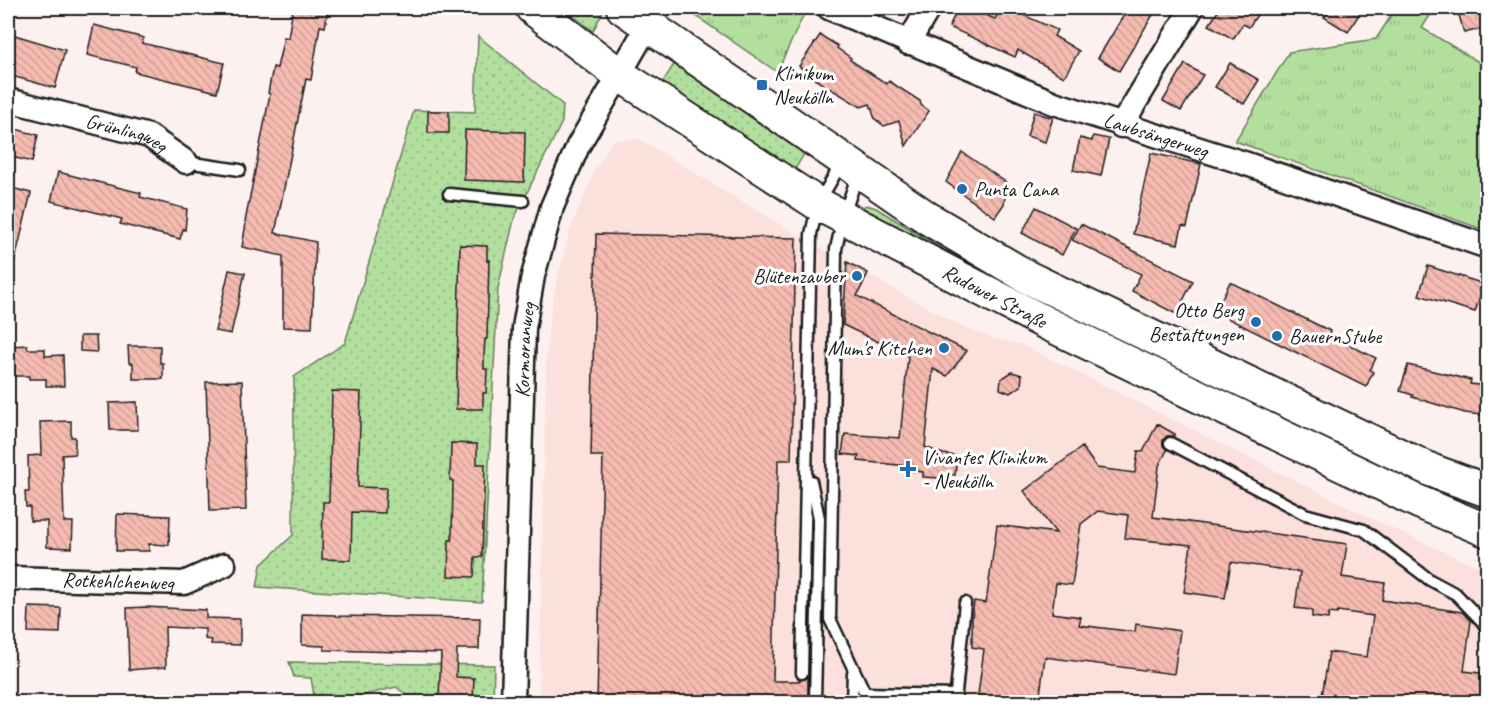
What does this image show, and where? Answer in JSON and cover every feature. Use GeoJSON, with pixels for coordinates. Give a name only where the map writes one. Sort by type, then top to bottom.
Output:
{"type":"FeatureCollection","features":[{"type":"Feature","properties":{"kind":"main road","name":"Rudower Straße"},"geometry":{"type":"LineString","coordinates":[[532,8],[620,75],[831,211],[1044,322],[1420,503],[1488,531]]}},
{"type":"Feature","properties":{"kind":"main road","name":"Rudower Straße"},"geometry":{"type":"LineString","coordinates":[[622,8],[653,16],[851,165],[929,219],[1029,278],[1434,471],[1488,492]]}},
{"type":"Feature","properties":{"kind":"street","name":"Laubsängerweg"},"geometry":{"type":"LineString","coordinates":[[829,8],[1054,103],[1244,163],[1488,247]]}},
{"type":"Feature","properties":{"kind":"street"},"geometry":{"type":"LineString","coordinates":[[908,43],[929,8]]}},
{"type":"Feature","properties":{"kind":"street"},"geometry":{"type":"LineString","coordinates":[[1121,126],[1192,8]]}},
{"type":"Feature","properties":{"kind":"street","name":"Kormoranweg"},"geometry":{"type":"LineString","coordinates":[[513,702],[524,339],[531,287],[552,207],[578,146],[653,16]]}},
{"type":"Feature","properties":{"kind":"street","name":"Grünlingweg"},"geometry":{"type":"LineString","coordinates":[[8,100],[149,136],[186,162]]}},
{"type":"Feature","properties":{"kind":"street","name":"Rotkehlchenweg"},"geometry":{"type":"LineString","coordinates":[[8,578],[184,583],[224,565]]}},
{"type":"Feature","properties":{"kind":"lane","name":"Grünlingweg"},"geometry":{"type":"LineString","coordinates":[[186,162],[240,170]]}},
{"type":"Feature","properties":{"kind":"lane"},"geometry":{"type":"LineString","coordinates":[[802,673],[811,234],[831,211],[851,165]]}},
{"type":"Feature","properties":{"kind":"lane"},"geometry":{"type":"LineString","coordinates":[[851,165],[831,211],[836,255],[830,620],[865,698],[956,699],[965,603]]}},
{"type":"Feature","properties":{"kind":"lane"},"geometry":{"type":"LineString","coordinates":[[449,194],[523,201]]}},
{"type":"Feature","properties":{"kind":"lane"},"geometry":{"type":"LineString","coordinates":[[1170,443],[1305,514],[1364,530],[1430,580],[1456,594],[1488,630]]}},
{"type":"Feature","properties":{"kind":"lane"},"geometry":{"type":"LineString","coordinates":[[807,463],[819,518],[815,702]]}},
{"type":"Feature","properties":{"kind":"lane"},"geometry":{"type":"LineString","coordinates":[[852,702],[853,670]]}},
{"type":"Feature","properties":{"kind":"shaded area","name":"Vivantes Klinikum - Neukölln"},"geometry":{"type":"Polygon","coordinates":[[[639,139],[799,236],[959,325],[988,337],[1020,344],[1379,522],[1487,569],[1487,702],[539,702],[546,367],[548,331],[554,293],[570,230],[595,170],[613,140],[639,139]]]}},
{"type":"Feature","properties":{"kind":"green space"},"geometry":{"type":"Polygon","coordinates":[[[563,8],[598,8],[603,11],[593,31],[563,8]]]}},
{"type":"Feature","properties":{"kind":"green space"},"geometry":{"type":"Polygon","coordinates":[[[692,8],[795,8],[805,12],[777,72],[693,14],[692,8]]]}},
{"type":"Feature","properties":{"kind":"green space"},"geometry":{"type":"Polygon","coordinates":[[[1396,8],[1435,8],[1422,28],[1487,67],[1487,231],[1235,141],[1289,52],[1376,39],[1396,8]]]}},
{"type":"Feature","properties":{"kind":"green space"},"geometry":{"type":"Polygon","coordinates":[[[478,36],[563,105],[562,122],[514,219],[498,288],[482,602],[257,587],[261,565],[293,535],[294,377],[345,343],[414,110],[475,112],[478,36]]]}},
{"type":"Feature","properties":{"kind":"green space"},"geometry":{"type":"Polygon","coordinates":[[[676,61],[806,151],[795,169],[659,88],[676,61]]]}},
{"type":"Feature","properties":{"kind":"green space"},"geometry":{"type":"Polygon","coordinates":[[[864,206],[876,208],[944,250],[967,258],[1487,503],[1487,515],[1439,495],[1046,308],[863,211],[864,206]]]}},
{"type":"Feature","properties":{"kind":"green space"},"geometry":{"type":"Polygon","coordinates":[[[289,662],[494,665],[493,702],[416,702],[396,687],[346,702],[315,702],[311,678],[294,677],[289,662]]]}},
{"type":"Feature","properties":{"kind":"building"},"geometry":{"type":"Polygon","coordinates":[[[293,8],[328,8],[325,27],[320,26],[311,80],[306,79],[275,233],[316,242],[312,328],[283,327],[283,256],[242,247],[273,67],[277,68],[284,37],[288,38],[293,8]]]}},
{"type":"Feature","properties":{"kind":"building"},"geometry":{"type":"Polygon","coordinates":[[[958,8],[969,8],[995,19],[1000,8],[1008,8],[1057,30],[1054,36],[1079,51],[1064,77],[1018,50],[1015,57],[949,27],[958,8]]]}},
{"type":"Feature","properties":{"kind":"building"},"geometry":{"type":"Polygon","coordinates":[[[1128,8],[1157,8],[1119,71],[1098,58],[1128,8]]]}},
{"type":"Feature","properties":{"kind":"building"},"geometry":{"type":"Polygon","coordinates":[[[1220,8],[1245,8],[1257,15],[1249,27],[1243,24],[1233,39],[1209,25],[1220,8]]]}},
{"type":"Feature","properties":{"kind":"building"},"geometry":{"type":"Polygon","coordinates":[[[1330,8],[1363,8],[1348,32],[1324,17],[1330,8]]]}},
{"type":"Feature","properties":{"kind":"building"},"geometry":{"type":"Polygon","coordinates":[[[1457,8],[1488,8],[1488,27],[1464,33],[1457,8]]]}},
{"type":"Feature","properties":{"kind":"building"},"geometry":{"type":"Polygon","coordinates":[[[94,25],[144,38],[142,43],[224,63],[217,92],[135,72],[136,67],[87,55],[94,25]]]}},
{"type":"Feature","properties":{"kind":"building"},"geometry":{"type":"Polygon","coordinates":[[[8,33],[65,50],[55,88],[8,75],[8,33]]]}},
{"type":"Feature","properties":{"kind":"building"},"geometry":{"type":"Polygon","coordinates":[[[820,35],[838,46],[837,48],[851,58],[850,60],[887,84],[889,81],[920,101],[921,105],[929,111],[906,146],[899,121],[884,126],[875,119],[870,104],[861,107],[814,79],[799,66],[820,35]]]}},
{"type":"Feature","properties":{"kind":"building"},"geometry":{"type":"Polygon","coordinates":[[[1230,63],[1259,80],[1244,104],[1215,87],[1230,63]]]}},
{"type":"Feature","properties":{"kind":"building"},"geometry":{"type":"Polygon","coordinates":[[[1185,64],[1203,75],[1181,111],[1163,101],[1185,64]]]}},
{"type":"Feature","properties":{"kind":"building"},"geometry":{"type":"Polygon","coordinates":[[[428,111],[449,111],[449,133],[428,133],[428,111]]]}},
{"type":"Feature","properties":{"kind":"building"},"geometry":{"type":"Polygon","coordinates":[[[1034,112],[1053,118],[1045,142],[1027,136],[1034,112]]]}},
{"type":"Feature","properties":{"kind":"building"},"geometry":{"type":"Polygon","coordinates":[[[8,127],[38,135],[32,162],[8,156],[8,127]]]}},
{"type":"Feature","properties":{"kind":"building"},"geometry":{"type":"Polygon","coordinates":[[[465,130],[525,132],[524,182],[464,180],[465,130]]]}},
{"type":"Feature","properties":{"kind":"building"},"geometry":{"type":"Polygon","coordinates":[[[1093,136],[1109,139],[1101,176],[1073,170],[1080,138],[1092,141],[1093,136]]]}},
{"type":"Feature","properties":{"kind":"building"},"geometry":{"type":"Polygon","coordinates":[[[962,152],[1007,183],[1004,204],[995,217],[946,182],[962,152]]]}},
{"type":"Feature","properties":{"kind":"building"},"geometry":{"type":"Polygon","coordinates":[[[1151,153],[1201,164],[1187,227],[1182,226],[1178,244],[1133,234],[1151,153]]]}},
{"type":"Feature","properties":{"kind":"building"},"geometry":{"type":"Polygon","coordinates":[[[58,172],[141,193],[140,197],[187,209],[185,230],[183,229],[180,239],[120,224],[122,219],[51,201],[58,172]]]}},
{"type":"Feature","properties":{"kind":"building"},"geometry":{"type":"Polygon","coordinates":[[[8,187],[31,193],[13,268],[8,267],[8,187]]]}},
{"type":"Feature","properties":{"kind":"building"},"geometry":{"type":"Polygon","coordinates":[[[1036,207],[1076,228],[1062,255],[1022,233],[1036,207]]]}},
{"type":"Feature","properties":{"kind":"building"},"geometry":{"type":"Polygon","coordinates":[[[1081,224],[1193,281],[1176,314],[1132,291],[1141,274],[1072,240],[1081,224]]]}},
{"type":"Feature","properties":{"kind":"building"},"geometry":{"type":"Polygon","coordinates":[[[596,234],[796,238],[791,460],[778,460],[773,681],[798,681],[808,677],[808,702],[597,702],[603,456],[591,456],[596,234]]]}},
{"type":"Feature","properties":{"kind":"building"},"geometry":{"type":"Polygon","coordinates":[[[460,245],[487,246],[487,261],[489,260],[487,339],[485,339],[484,355],[484,369],[487,369],[483,409],[456,409],[460,245]]]}},
{"type":"Feature","properties":{"kind":"building"},"geometry":{"type":"Polygon","coordinates":[[[847,262],[868,273],[857,296],[967,351],[947,376],[933,369],[925,447],[943,454],[957,456],[955,475],[941,473],[940,478],[923,477],[923,472],[907,470],[908,466],[858,461],[859,456],[842,454],[845,434],[900,438],[908,356],[843,325],[847,262]]]}},
{"type":"Feature","properties":{"kind":"building"},"geometry":{"type":"Polygon","coordinates":[[[1428,266],[1484,284],[1475,312],[1419,295],[1428,266]]]}},
{"type":"Feature","properties":{"kind":"building"},"geometry":{"type":"Polygon","coordinates":[[[229,270],[245,273],[231,334],[215,331],[229,270]]]}},
{"type":"Feature","properties":{"kind":"building"},"geometry":{"type":"Polygon","coordinates":[[[1230,282],[1330,331],[1329,335],[1376,358],[1366,387],[1215,312],[1230,282]]]}},
{"type":"Feature","properties":{"kind":"building"},"geometry":{"type":"Polygon","coordinates":[[[80,336],[96,336],[97,352],[80,351],[80,336]]]}},
{"type":"Feature","properties":{"kind":"building"},"geometry":{"type":"Polygon","coordinates":[[[27,345],[28,349],[45,349],[45,356],[63,355],[64,386],[46,386],[46,379],[12,376],[11,346],[27,345]]]}},
{"type":"Feature","properties":{"kind":"building"},"geometry":{"type":"Polygon","coordinates":[[[128,346],[160,346],[163,379],[133,379],[133,363],[129,363],[128,346]]]}},
{"type":"Feature","properties":{"kind":"building"},"geometry":{"type":"Polygon","coordinates":[[[1408,365],[1471,380],[1470,384],[1488,386],[1488,416],[1465,413],[1412,397],[1413,395],[1400,391],[1408,365]]]}},
{"type":"Feature","properties":{"kind":"building"},"geometry":{"type":"Polygon","coordinates":[[[1012,372],[1022,375],[1021,386],[1010,393],[1000,389],[1001,379],[1012,372]]]}},
{"type":"Feature","properties":{"kind":"building"},"geometry":{"type":"Polygon","coordinates":[[[242,381],[246,510],[210,511],[206,382],[242,381]]]}},
{"type":"Feature","properties":{"kind":"building"},"geometry":{"type":"Polygon","coordinates":[[[332,391],[361,392],[358,487],[386,488],[385,513],[352,512],[351,560],[322,559],[323,502],[329,502],[332,391]]]}},
{"type":"Feature","properties":{"kind":"building"},"geometry":{"type":"Polygon","coordinates":[[[137,402],[138,430],[110,430],[109,403],[137,402]]]}},
{"type":"Feature","properties":{"kind":"building"},"geometry":{"type":"Polygon","coordinates":[[[71,421],[71,437],[75,437],[75,454],[62,455],[64,522],[73,522],[72,548],[47,547],[47,521],[30,521],[30,507],[26,507],[25,492],[29,492],[28,456],[41,455],[40,422],[71,421]]]}},
{"type":"Feature","properties":{"kind":"building"},"geometry":{"type":"Polygon","coordinates":[[[1157,424],[1175,434],[1163,440],[1163,446],[1167,450],[1159,466],[1153,517],[1347,544],[1342,577],[1385,583],[1382,600],[1462,612],[1471,621],[1464,671],[1488,674],[1488,702],[1366,702],[1322,696],[1329,652],[1367,657],[1373,616],[1338,611],[1337,614],[1329,613],[1328,619],[1312,617],[1312,610],[1295,608],[1300,572],[1231,562],[1225,598],[1184,592],[1191,545],[1125,538],[1128,515],[1098,511],[1081,524],[1072,585],[1056,583],[1052,613],[1081,617],[1079,625],[1135,632],[1136,624],[1180,631],[1174,674],[1045,657],[1039,702],[977,702],[984,649],[972,647],[972,617],[974,601],[986,603],[997,525],[1056,533],[1024,491],[1082,447],[1097,468],[1135,473],[1138,451],[1143,452],[1157,424]]]}},
{"type":"Feature","properties":{"kind":"building"},"geometry":{"type":"Polygon","coordinates":[[[451,443],[477,444],[477,464],[485,464],[482,557],[475,557],[474,577],[448,576],[449,540],[452,540],[451,443]]]}},
{"type":"Feature","properties":{"kind":"building"},"geometry":{"type":"Polygon","coordinates":[[[117,514],[170,516],[169,545],[149,544],[149,551],[116,551],[117,514]]]}},
{"type":"Feature","properties":{"kind":"building"},"geometry":{"type":"Polygon","coordinates":[[[29,607],[61,608],[60,633],[28,632],[29,607]]]}},
{"type":"Feature","properties":{"kind":"building"},"geometry":{"type":"Polygon","coordinates":[[[127,608],[206,610],[206,618],[240,619],[240,645],[211,644],[212,640],[205,639],[205,629],[165,627],[166,667],[129,670],[127,608]]]}},
{"type":"Feature","properties":{"kind":"building"},"geometry":{"type":"Polygon","coordinates":[[[302,614],[480,618],[479,649],[457,649],[456,677],[474,678],[473,700],[439,698],[441,653],[324,650],[324,646],[302,645],[302,614]]]}},
{"type":"Feature","properties":{"kind":"place","name":"Klinikum Neukölln"},"geometry":{"type":"Point","coordinates":[762,85]}},
{"type":"Feature","properties":{"kind":"place","name":"Punta Cana"},"geometry":{"type":"Point","coordinates":[962,189]}},
{"type":"Feature","properties":{"kind":"place","name":"Blütenzauber"},"geometry":{"type":"Point","coordinates":[857,276]}},
{"type":"Feature","properties":{"kind":"place","name":"Otto Berg Bestattungen"},"geometry":{"type":"Point","coordinates":[1256,322]}},
{"type":"Feature","properties":{"kind":"place","name":"BauernStube"},"geometry":{"type":"Point","coordinates":[1277,336]}},
{"type":"Feature","properties":{"kind":"place","name":"Mum's Kitchen"},"geometry":{"type":"Point","coordinates":[944,348]}},
{"type":"Feature","properties":{"kind":"place","name":"Vivantes Klinikum - Neukölln"},"geometry":{"type":"Point","coordinates":[908,469]}}]}
